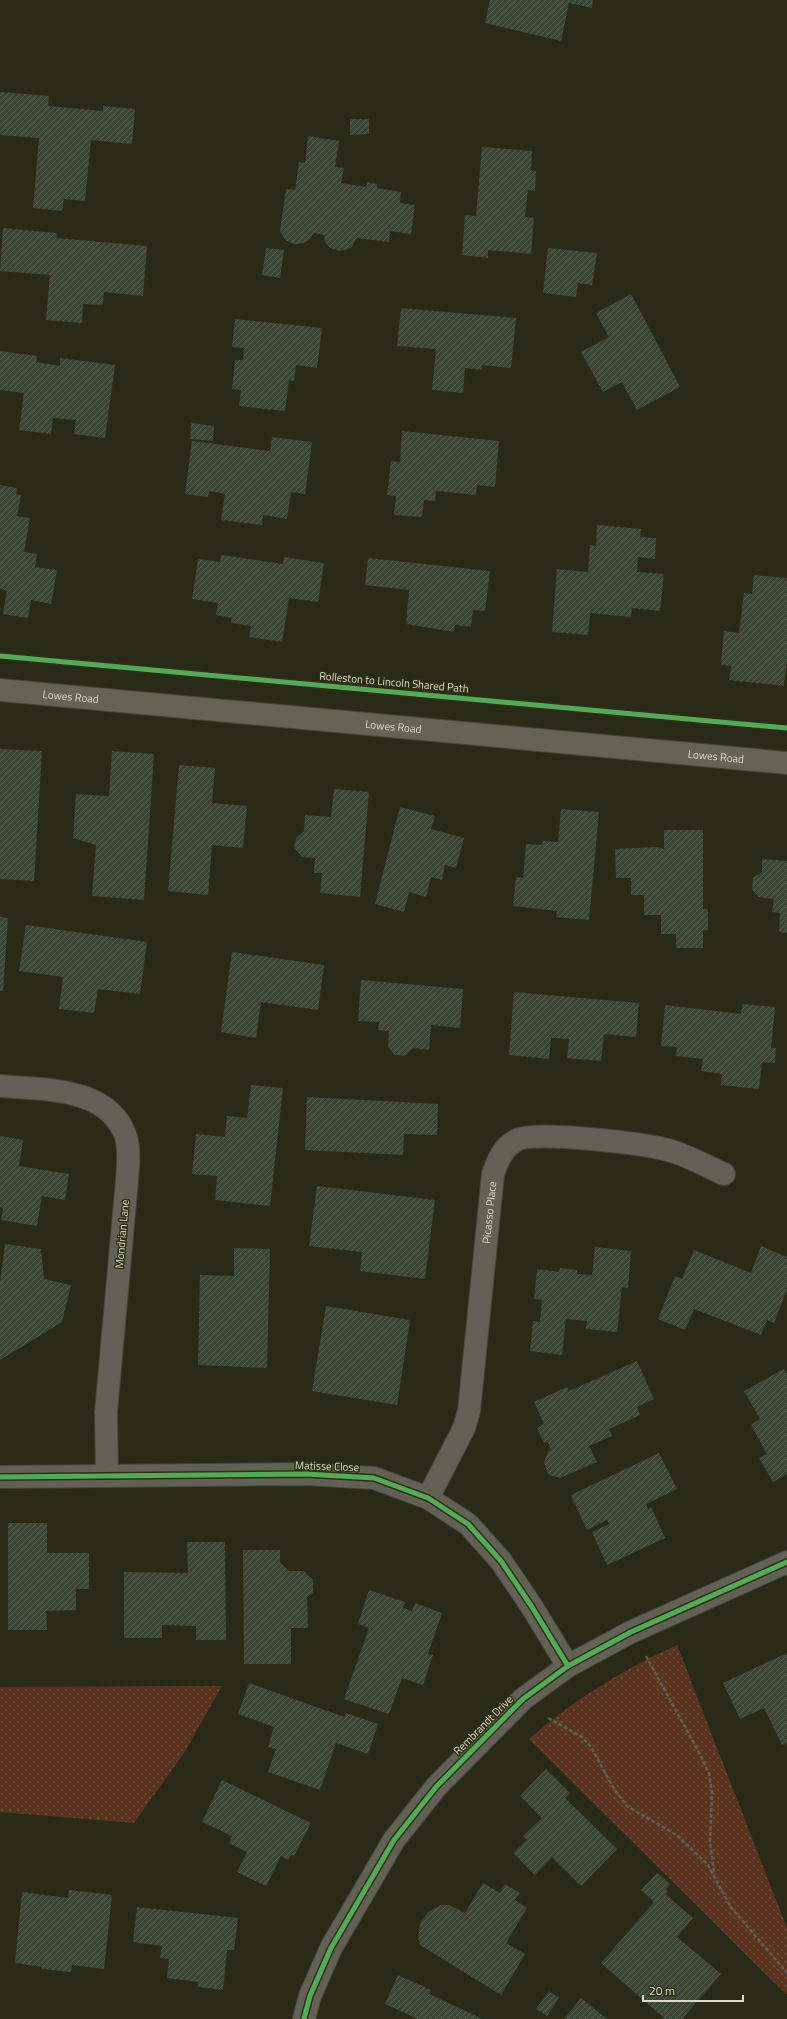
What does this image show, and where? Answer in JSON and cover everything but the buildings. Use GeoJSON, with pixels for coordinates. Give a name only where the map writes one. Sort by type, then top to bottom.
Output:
{"type":"FeatureCollection","features":[{"type":"Feature","properties":{"kind":"main road","name":"Lowes Road"},"geometry":{"type":"LineString","coordinates":[[0,690],[787,762]]}},
{"type":"Feature","properties":{"kind":"street","name":"Mondrian Lane"},"geometry":{"type":"LineString","coordinates":[[0,1086],[68,1092],[87,1097],[104,1107],[117,1121],[126,1137],[129,1156],[128,1172],[106,1412],[107,1476]]}},
{"type":"Feature","properties":{"kind":"street","name":"Picasso Place"},"geometry":{"type":"LineString","coordinates":[[428,1498],[464,1428],[469,1411],[493,1174],[498,1158],[507,1147],[518,1139],[548,1136],[646,1146],[670,1151],[724,1174]]}},
{"type":"Feature","properties":{"kind":"street","name":"Matisse Close"},"geometry":{"type":"LineString","coordinates":[[0,1477],[306,1474],[374,1478],[428,1498],[468,1524],[501,1561],[532,1607],[568,1666]]}},
{"type":"Feature","properties":{"kind":"street","name":"Rembrandt Drive"},"geometry":{"type":"LineString","coordinates":[[304,2019],[310,1996],[331,1948],[394,1840],[436,1787],[481,1739],[523,1699],[568,1666],[673,1612],[787,1562]]}},
{"type":"Feature","properties":{"kind":"path"},"geometry":{"type":"LineString","coordinates":[[645,1655],[701,1756],[709,1774],[712,1792],[710,1842],[714,1873]]}},
{"type":"Feature","properties":{"kind":"path"},"geometry":{"type":"LineString","coordinates":[[548,1718],[582,1737],[591,1747],[614,1789],[627,1806],[678,1836],[698,1854],[714,1873],[725,1897],[735,1912],[787,1973]]}},
{"type":"Feature","properties":{"kind":"shaded area"},"geometry":{"type":"Polygon","coordinates":[[[677,1645],[787,1928],[787,1995],[529,1739],[581,1698],[618,1675],[677,1645]]]}},
{"type":"Feature","properties":{"kind":"shaded area"},"geometry":{"type":"Polygon","coordinates":[[[222,1686],[184,1753],[134,1823],[0,1812],[0,1687],[222,1686]]]}},
{"type":"Feature","properties":{"kind":"cycle path","name":"Rolleston to Lincoln Shared Path"},"geometry":{"type":"LineString","coordinates":[[0,656],[787,728]]}},
{"type":"Feature","properties":{"kind":"cycle path"},"geometry":{"type":"LineString","coordinates":[[0,1477],[306,1474],[374,1478],[428,1498],[468,1524],[501,1561],[532,1607],[568,1666]]}},
{"type":"Feature","properties":{"kind":"cycle path"},"geometry":{"type":"LineString","coordinates":[[304,2019],[310,1996],[331,1948],[394,1840],[436,1787],[523,1699],[568,1666],[631,1632],[787,1562]]}}]}
